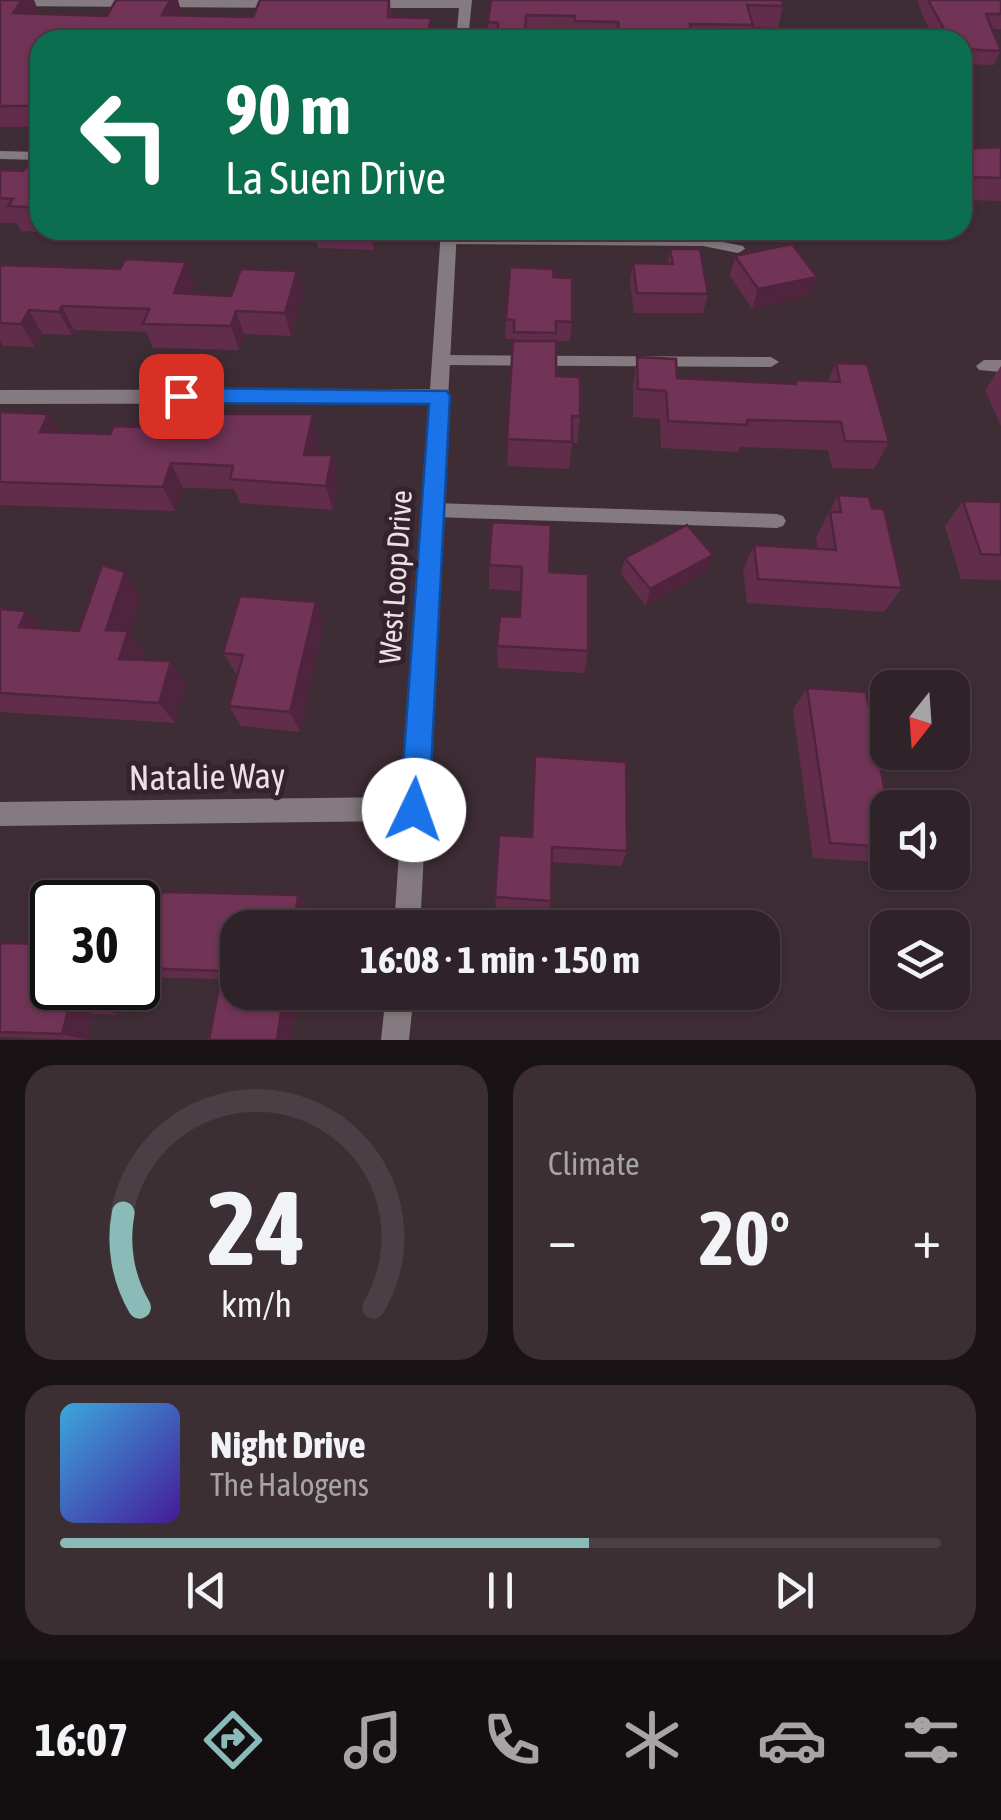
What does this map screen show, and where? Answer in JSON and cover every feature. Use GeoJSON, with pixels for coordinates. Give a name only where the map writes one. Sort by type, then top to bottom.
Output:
{"type":"FeatureCollection","features":[{"type":"Feature","properties":{"kind":"street"},"geometry":{"type":"LineString","coordinates":[[0,2],[291,4]]}},
{"type":"Feature","properties":{"kind":"street"},"geometry":{"type":"LineString","coordinates":[[349,4],[465,2],[463,30]]}},
{"type":"Feature","properties":{"kind":"street"},"geometry":{"type":"LineString","coordinates":[[0,155],[30,156]]}},
{"type":"Feature","properties":{"kind":"street","name":"West Loop Drive"},"geometry":{"type":"LineString","coordinates":[[408,910],[449,240]]}},
{"type":"Feature","properties":{"kind":"street"},"geometry":{"type":"LineString","coordinates":[[0,397],[440,396]]}},
{"type":"Feature","properties":{"kind":"street","name":"Natalie Way"},"geometry":{"type":"LineString","coordinates":[[0,814],[414,810]]}},
{"type":"Feature","properties":{"kind":"street"},"geometry":{"type":"LineString","coordinates":[[395,1040],[398,1010]]}},
{"type":"Feature","properties":{"kind":"lane"},"geometry":{"type":"LineString","coordinates":[[630,240],[703,242],[738,248]]}},
{"type":"Feature","properties":{"kind":"lane"},"geometry":{"type":"LineString","coordinates":[[442,360],[771,362]]}},
{"type":"Feature","properties":{"kind":"lane"},"geometry":{"type":"LineString","coordinates":[[433,510],[778,522]]}},
{"type":"Feature","properties":{"kind":"building"},"geometry":{"type":"Polygon","coordinates":[[[0,0],[22,0],[13,13],[107,16],[116,0],[170,0],[162,15],[253,17],[260,0],[389,0],[388,17],[431,18],[428,30],[30,30],[30,106],[0,106],[0,0]]]}},
{"type":"Feature","properties":{"kind":"building"},"geometry":{"type":"Polygon","coordinates":[[[491,0],[782,0],[783,6],[747,5],[753,25],[690,24],[691,30],[619,30],[618,22],[575,21],[575,16],[526,15],[525,30],[498,30],[498,23],[488,22],[491,0]]]}},
{"type":"Feature","properties":{"kind":"building"},"geometry":{"type":"Polygon","coordinates":[[[928,0],[1001,0],[1001,14],[986,14],[1001,51],[972,50],[972,30],[944,30],[928,0]]]}},
{"type":"Feature","properties":{"kind":"building"},"geometry":{"type":"Polygon","coordinates":[[[1001,147],[1001,178],[972,177],[972,148],[1001,147]]]}},
{"type":"Feature","properties":{"kind":"building"},"geometry":{"type":"Polygon","coordinates":[[[30,163],[30,207],[8,206],[13,199],[0,198],[0,170],[23,171],[30,163]]]}},
{"type":"Feature","properties":{"kind":"building"},"geometry":{"type":"Polygon","coordinates":[[[792,244],[817,277],[758,289],[735,256],[792,244]]]}},
{"type":"Feature","properties":{"kind":"building"},"geometry":{"type":"Polygon","coordinates":[[[670,249],[700,249],[708,294],[637,293],[633,263],[673,264],[670,249]]]}},
{"type":"Feature","properties":{"kind":"building"},"geometry":{"type":"Polygon","coordinates":[[[125,259],[186,262],[174,293],[231,296],[241,269],[297,271],[285,313],[236,311],[231,326],[143,324],[149,309],[62,306],[59,312],[29,310],[21,324],[0,323],[0,265],[120,269],[125,259]]]}},
{"type":"Feature","properties":{"kind":"building"},"geometry":{"type":"Polygon","coordinates":[[[510,267],[554,269],[553,277],[572,278],[572,322],[556,321],[556,333],[514,332],[514,320],[506,319],[510,267]]]}},
{"type":"Feature","properties":{"kind":"building"},"geometry":{"type":"Polygon","coordinates":[[[513,341],[556,341],[556,376],[580,377],[580,416],[572,416],[572,442],[507,439],[513,341]]]}},
{"type":"Feature","properties":{"kind":"building"},"geometry":{"type":"Polygon","coordinates":[[[637,357],[676,359],[677,378],[796,384],[795,380],[840,382],[836,363],[867,364],[889,442],[845,441],[841,422],[747,420],[747,425],[668,421],[666,391],[638,389],[637,357]]]}},
{"type":"Feature","properties":{"kind":"building"},"geometry":{"type":"Polygon","coordinates":[[[0,412],[48,414],[40,432],[110,434],[114,426],[166,428],[171,414],[313,414],[304,455],[332,455],[326,486],[230,479],[233,466],[171,463],[163,487],[0,482],[0,412]]]}},
{"type":"Feature","properties":{"kind":"building"},"geometry":{"type":"Polygon","coordinates":[[[838,495],[869,497],[872,508],[884,509],[902,588],[758,579],[754,545],[836,550],[830,512],[841,512],[838,495]]]}},
{"type":"Feature","properties":{"kind":"building"},"geometry":{"type":"Polygon","coordinates":[[[963,501],[1001,502],[1001,555],[981,554],[963,501]]]}},
{"type":"Feature","properties":{"kind":"building"},"geometry":{"type":"Polygon","coordinates":[[[492,522],[551,525],[549,572],[588,574],[588,651],[497,646],[500,616],[520,617],[522,567],[489,565],[492,522]]]}},
{"type":"Feature","properties":{"kind":"building"},"geometry":{"type":"Polygon","coordinates":[[[687,525],[713,555],[650,589],[625,558],[687,525]]]}},
{"type":"Feature","properties":{"kind":"building"},"geometry":{"type":"Polygon","coordinates":[[[102,565],[125,572],[106,630],[128,631],[119,659],[171,661],[159,703],[0,693],[0,609],[26,611],[19,627],[79,631],[102,565]]]}},
{"type":"Feature","properties":{"kind":"building"},"geometry":{"type":"Polygon","coordinates":[[[240,596],[316,602],[290,712],[229,706],[243,655],[223,653],[240,596]]]}},
{"type":"Feature","properties":{"kind":"building"},"geometry":{"type":"Polygon","coordinates":[[[807,688],[866,692],[870,770],[881,770],[885,790],[870,790],[870,846],[830,843],[807,688]]]}},
{"type":"Feature","properties":{"kind":"building"},"geometry":{"type":"Polygon","coordinates":[[[535,756],[626,762],[627,851],[552,847],[551,901],[495,897],[499,835],[532,837],[535,756]]]}},
{"type":"Feature","properties":{"kind":"building"},"geometry":{"type":"Polygon","coordinates":[[[162,892],[298,895],[296,910],[220,910],[220,971],[160,969],[162,892]]]}},
{"type":"Feature","properties":{"kind":"building"},"geometry":{"type":"Polygon","coordinates":[[[0,943],[30,944],[30,1010],[68,1010],[62,1034],[0,1032],[0,943]]]}},
{"type":"Feature","properties":{"kind":"building"},"geometry":{"type":"Polygon","coordinates":[[[220,982],[220,1010],[281,1010],[277,1040],[209,1040],[220,982]]]}},
{"type":"Feature","properties":{"kind":"route"},"geometry":{"type":"LineString","coordinates":[[181,396],[440,396],[414,810]]}}]}
